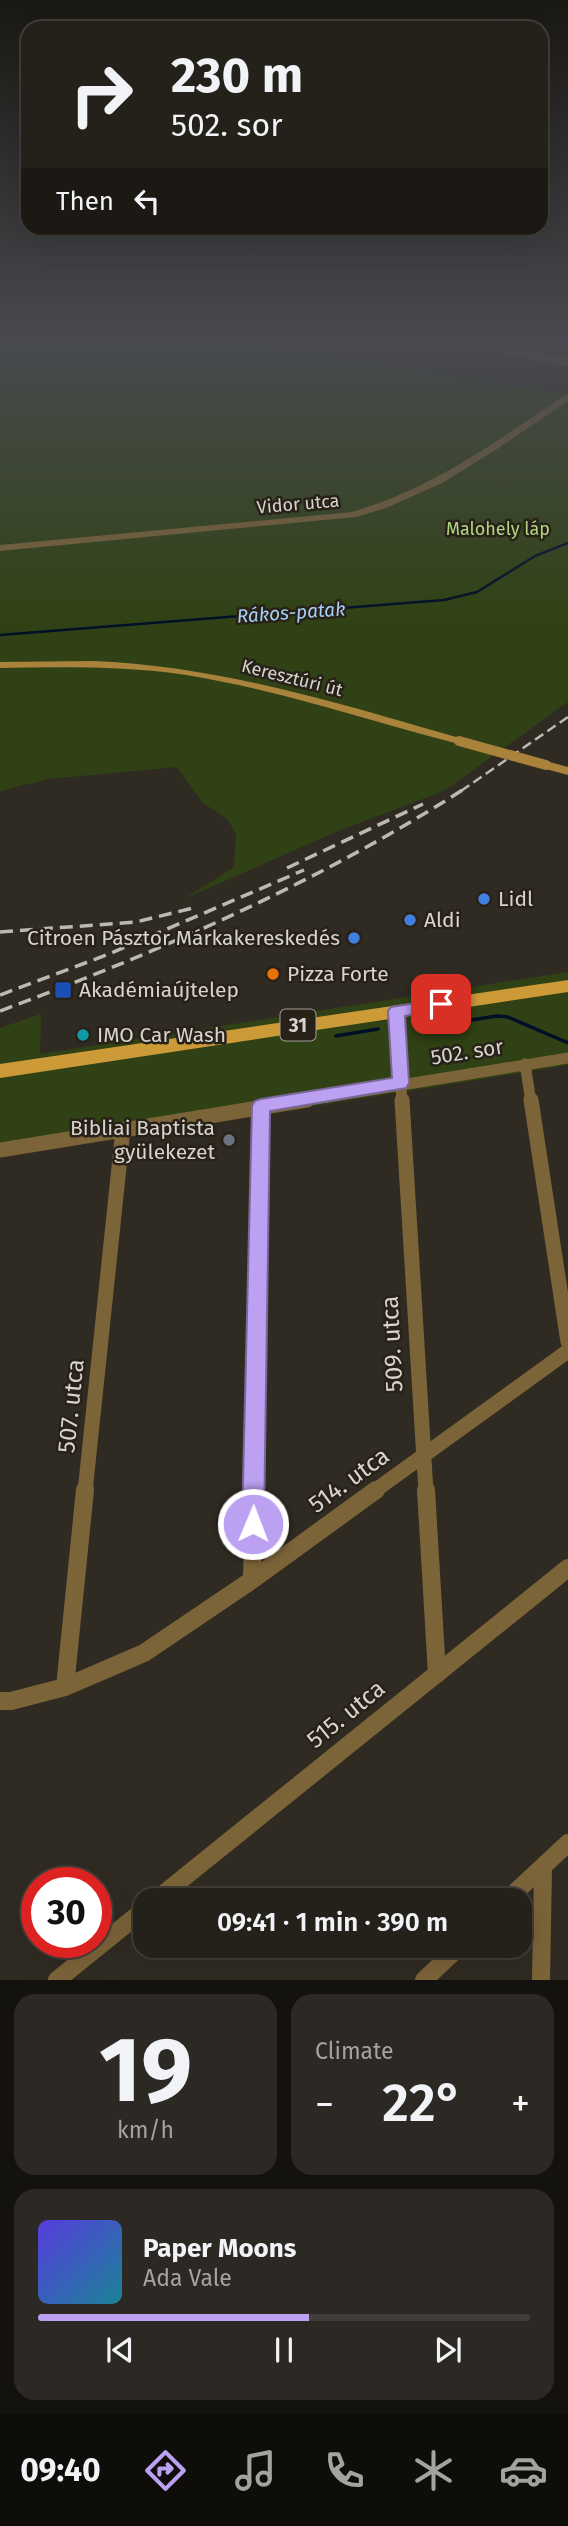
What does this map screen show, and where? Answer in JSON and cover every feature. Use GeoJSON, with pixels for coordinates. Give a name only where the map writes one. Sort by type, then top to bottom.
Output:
{"type":"FeatureCollection","features":[{"type":"Feature","properties":{"kind":"main road","name":"Keresztúri út"},"geometry":{"type":"LineString","coordinates":[[0,665],[75,664],[184,672],[267,689],[568,771]]}},
{"type":"Feature","properties":{"kind":"main road","name":"31"},"geometry":{"type":"LineString","coordinates":[[0,1071],[568,986]]}},
{"type":"Feature","properties":{"kind":"street","name":"Vidor utca"},"geometry":{"type":"LineString","coordinates":[[0,548],[352,515],[398,503],[445,478],[510,435]]}},
{"type":"Feature","properties":{"kind":"street","name":"509. utca"},"geometry":{"type":"LineString","coordinates":[[396,1011],[437,1674]]}},
{"type":"Feature","properties":{"kind":"street","name":"502. sor"},"geometry":{"type":"LineString","coordinates":[[0,1150],[400,1083],[568,1058]]}},
{"type":"Feature","properties":{"kind":"street"},"geometry":{"type":"LineString","coordinates":[[525,1064],[568,1342]]}},
{"type":"Feature","properties":{"kind":"street"},"geometry":{"type":"LineString","coordinates":[[252,1580],[261,1106]]}},
{"type":"Feature","properties":{"kind":"street","name":"507. utca"},"geometry":{"type":"LineString","coordinates":[[65,1687],[123,1129]]}},
{"type":"Feature","properties":{"kind":"street","name":"514. utca"},"geometry":{"type":"LineString","coordinates":[[0,1701],[65,1687],[144,1653],[252,1580],[568,1351]]}},
{"type":"Feature","properties":{"kind":"street","name":"515. utca"},"geometry":{"type":"LineString","coordinates":[[171,1888],[568,1568]]}},
{"type":"Feature","properties":{"kind":"street"},"geometry":{"type":"LineString","coordinates":[[520,1888],[568,1843]]}},
{"type":"Feature","properties":{"kind":"street"},"geometry":{"type":"LineString","coordinates":[[541,1980],[543,1867]]}},
{"type":"Feature","properties":{"kind":"street"},"geometry":{"type":"LineString","coordinates":[[57,1980],[133,1919]]}},
{"type":"Feature","properties":{"kind":"street"},"geometry":{"type":"LineString","coordinates":[[424,1980],[447,1958]]}},
{"type":"Feature","properties":{"kind":"green space","name":"Malohely láp"},"geometry":{"type":"Polygon","coordinates":[[[0,435],[568,435],[568,702],[444,791],[338,831],[184,899],[234,867],[236,834],[228,820],[202,802],[177,767],[48,779],[0,791],[0,435]]]}},
{"type":"Feature","properties":{"kind":"green space"},"geometry":{"type":"Polygon","coordinates":[[[568,972],[568,1065],[0,1157],[0,1028],[41,1014],[40,1054],[568,972]]]}},
{"type":"Feature","properties":{"kind":"waterway","name":"Rákos-patak"},"geometry":{"type":"LineString","coordinates":[[0,635],[444,600],[477,592],[535,556],[568,543]]}},
{"type":"Feature","properties":{"kind":"waterway"},"geometry":{"type":"LineString","coordinates":[[439,1025],[497,1016],[508,1017],[568,1043]]}},
{"type":"Feature","properties":{"kind":"waterway"},"geometry":{"type":"LineString","coordinates":[[336,1036],[378,1029]]}},
{"type":"Feature","properties":{"kind":"railway"},"geometry":{"type":"LineString","coordinates":[[463,790],[568,717]]}},
{"type":"Feature","properties":{"kind":"railway"},"geometry":{"type":"LineString","coordinates":[[0,1011],[120,964],[238,912],[353,854],[463,790]]}},
{"type":"Feature","properties":{"kind":"railway"},"geometry":{"type":"LineString","coordinates":[[287,868],[423,804]]}},
{"type":"Feature","properties":{"kind":"railway"},"geometry":{"type":"LineString","coordinates":[[0,995],[109,954],[304,870]]}},
{"type":"Feature","properties":{"kind":"railway"},"geometry":{"type":"LineString","coordinates":[[0,932],[136,922],[197,907]]}},
{"type":"Feature","properties":{"kind":"place","name":"Lidl"},"geometry":{"type":"Point","coordinates":[484,899]}},
{"type":"Feature","properties":{"kind":"place","name":"Aldi"},"geometry":{"type":"Point","coordinates":[410,920]}},
{"type":"Feature","properties":{"kind":"place","name":"Citroen Pásztor Márkakereskedés"},"geometry":{"type":"Point","coordinates":[354,938]}},
{"type":"Feature","properties":{"kind":"place","name":"Pizza Forte"},"geometry":{"type":"Point","coordinates":[273,974]}},
{"type":"Feature","properties":{"kind":"place","name":"Akadémiaújtelep"},"geometry":{"type":"Point","coordinates":[63,990]}},
{"type":"Feature","properties":{"kind":"place","name":"IMO Car Wash"},"geometry":{"type":"Point","coordinates":[83,1035]}},
{"type":"Feature","properties":{"kind":"place","name":"Bibliai Baptista gyülekezet"},"geometry":{"type":"Point","coordinates":[229,1140]}},
{"type":"Feature","properties":{"kind":"route"},"geometry":{"type":"LineString","coordinates":[[253,1524],[261,1106],[400,1083],[396,1011],[441,1004]]}}]}
